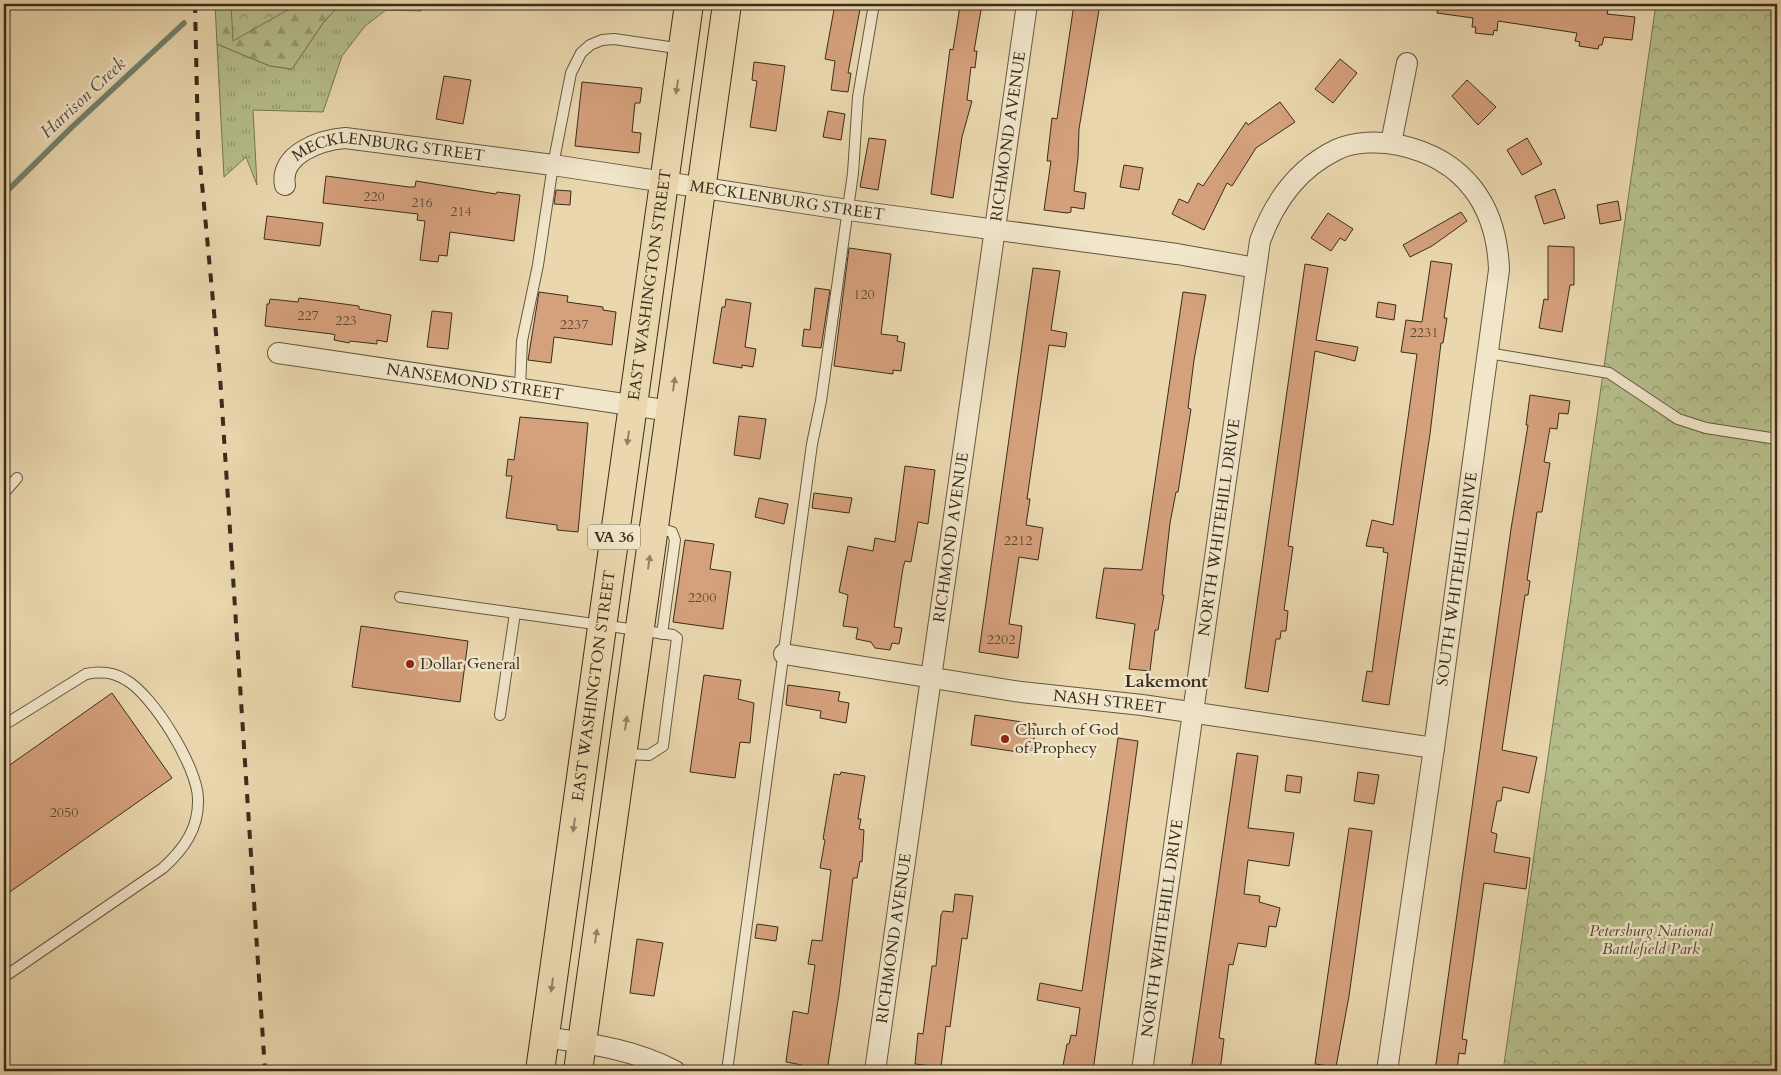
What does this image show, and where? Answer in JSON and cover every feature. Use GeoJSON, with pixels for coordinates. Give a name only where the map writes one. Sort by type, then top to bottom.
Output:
{"type":"FeatureCollection","features":[{"type":"Feature","properties":{"kind":"highway","name":"EAST WASHINGTON STREET"},"geometry":{"type":"LineString","coordinates":[[540,1071],[689,4]]}},
{"type":"Feature","properties":{"kind":"highway","name":"VA 36"},"geometry":{"type":"LineString","coordinates":[[578,1071],[622,754],[651,633],[654,527],[727,4]]}},
{"type":"Feature","properties":{"kind":"street","name":"RICHMOND AVENUE"},"geometry":{"type":"LineString","coordinates":[[875,1071],[1027,4]]}},
{"type":"Feature","properties":{"kind":"street"},"geometry":{"type":"LineString","coordinates":[[1391,143],[1407,64]]}},
{"type":"Feature","properties":{"kind":"street","name":"MECKLENBURG STREET"},"geometry":{"type":"LineString","coordinates":[[285,185],[283,176],[286,167],[300,154],[314,145],[331,139],[345,138],[553,165],[848,210],[1177,254],[1256,268]]}},
{"type":"Feature","properties":{"kind":"street","name":"NORTH WHITEHILL DRIVE"},"geometry":{"type":"LineString","coordinates":[[1142,1071],[1260,241],[1269,215],[1296,179],[1314,163],[1336,150],[1367,143],[1391,143]]}},
{"type":"Feature","properties":{"kind":"street","name":"SOUTH WHITEHILL DRIVE"},"geometry":{"type":"LineString","coordinates":[[1387,1071],[1434,748],[1499,270],[1499,247],[1486,208],[1473,187],[1455,169],[1437,158],[1412,148],[1391,143]]}},
{"type":"Feature","properties":{"kind":"street","name":"NANSEMOND STREET"},"geometry":{"type":"LineString","coordinates":[[278,353],[670,411]]}},
{"type":"Feature","properties":{"kind":"street","name":"NASH STREET"},"geometry":{"type":"LineString","coordinates":[[784,654],[932,678],[1434,748]]}},
{"type":"Feature","properties":{"kind":"street"},"geometry":{"type":"LineString","coordinates":[[545,1037],[625,1051],[653,1060],[675,1071]]}},
{"type":"Feature","properties":{"kind":"lane"},"geometry":{"type":"LineString","coordinates":[[727,1071],[853,173],[858,97],[874,4]]}},
{"type":"Feature","properties":{"kind":"lane"},"geometry":{"type":"LineString","coordinates":[[520,388],[522,341],[538,265],[553,165],[571,73],[582,53],[590,44],[602,40],[614,39],[683,49]]}},
{"type":"Feature","properties":{"kind":"lane"},"geometry":{"type":"LineString","coordinates":[[1488,353],[1609,373],[1678,419],[1706,428],[1777,439]]}},
{"type":"Feature","properties":{"kind":"lane"},"geometry":{"type":"LineString","coordinates":[[4,493],[16,478]]}},
{"type":"Feature","properties":{"kind":"lane"},"geometry":{"type":"LineString","coordinates":[[400,597],[673,635],[677,638],[662,746],[649,755],[622,754]]}},
{"type":"Feature","properties":{"kind":"lane"},"geometry":{"type":"LineString","coordinates":[[500,715],[515,612]]}},
{"type":"Feature","properties":{"kind":"lane"},"geometry":{"type":"LineString","coordinates":[[4,725],[86,674],[99,671],[112,673],[128,680],[144,694],[162,718],[190,767],[198,798],[196,820],[188,841],[175,857],[163,868],[4,977]]}},
{"type":"Feature","properties":{"kind":"green space"},"geometry":{"type":"Polygon","coordinates":[[[215,4],[340,4],[323,23],[292,69],[270,66],[217,44],[215,4]]]}},
{"type":"Feature","properties":{"kind":"green space"},"geometry":{"type":"Polygon","coordinates":[[[231,4],[298,4],[233,41],[231,4]]]}},
{"type":"Feature","properties":{"kind":"green space"},"geometry":{"type":"Polygon","coordinates":[[[340,4],[427,4],[421,11],[386,10],[365,26],[342,56],[323,112],[253,110],[257,185],[246,157],[224,177],[217,44],[270,66],[292,69],[323,23],[340,4]]]}},
{"type":"Feature","properties":{"kind":"green space","name":"Petersburg National Battlefield Park"},"geometry":{"type":"Polygon","coordinates":[[[1656,4],[1777,4],[1777,1071],[1503,1071],[1656,4]]]}},
{"type":"Feature","properties":{"kind":"building"},"geometry":{"type":"Polygon","coordinates":[[[835,4],[861,4],[848,73],[851,73],[848,92],[831,90],[835,61],[825,59],[835,4]]]}},
{"type":"Feature","properties":{"kind":"building"},"geometry":{"type":"Polygon","coordinates":[[[1074,4],[1100,4],[1079,129],[1074,191],[1086,193],[1084,209],[1071,207],[1071,212],[1067,213],[1044,210],[1051,161],[1047,161],[1052,118],[1057,119],[1074,4]]]}},
{"type":"Feature","properties":{"kind":"building"},"geometry":{"type":"Polygon","coordinates":[[[1438,4],[1535,4],[1580,10],[1581,5],[1608,10],[1607,14],[1635,17],[1632,40],[1604,37],[1602,45],[1599,45],[1598,49],[1579,46],[1580,42],[1575,41],[1577,33],[1498,21],[1497,31],[1494,30],[1493,35],[1475,33],[1476,27],[1472,27],[1473,18],[1437,13],[1438,4]]]}},
{"type":"Feature","properties":{"kind":"building"},"geometry":{"type":"Polygon","coordinates":[[[960,6],[981,10],[974,51],[977,51],[975,68],[971,67],[967,100],[972,101],[962,137],[953,198],[931,194],[950,49],[953,50],[960,6]]]}},
{"type":"Feature","properties":{"kind":"building"},"geometry":{"type":"Polygon","coordinates":[[[1340,59],[1357,73],[1333,103],[1315,89],[1340,59]]]}},
{"type":"Feature","properties":{"kind":"building"},"geometry":{"type":"Polygon","coordinates":[[[754,62],[785,66],[776,131],[750,127],[757,81],[752,80],[754,62]]]}},
{"type":"Feature","properties":{"kind":"building"},"geometry":{"type":"Polygon","coordinates":[[[444,76],[471,80],[463,124],[436,119],[444,76]]]}},
{"type":"Feature","properties":{"kind":"building"},"geometry":{"type":"Polygon","coordinates":[[[1467,80],[1496,107],[1478,125],[1452,96],[1467,80]]]}},
{"type":"Feature","properties":{"kind":"building"},"geometry":{"type":"Polygon","coordinates":[[[582,82],[642,88],[640,103],[635,103],[632,132],[641,133],[639,153],[575,146],[582,82]]]}},
{"type":"Feature","properties":{"kind":"building"},"geometry":{"type":"Polygon","coordinates":[[[1280,102],[1295,122],[1256,148],[1232,186],[1227,183],[1204,230],[1172,214],[1179,199],[1188,203],[1198,183],[1203,186],[1246,122],[1248,125],[1280,102]]]}},
{"type":"Feature","properties":{"kind":"building"},"geometry":{"type":"Polygon","coordinates":[[[828,111],[845,114],[841,140],[823,137],[828,111]]]}},
{"type":"Feature","properties":{"kind":"building"},"geometry":{"type":"Polygon","coordinates":[[[869,138],[886,140],[878,190],[860,187],[869,138]]]}},
{"type":"Feature","properties":{"kind":"building"},"geometry":{"type":"Polygon","coordinates":[[[1527,138],[1542,164],[1522,175],[1507,150],[1527,138]]]}},
{"type":"Feature","properties":{"kind":"building"},"geometry":{"type":"Polygon","coordinates":[[[1124,165],[1143,168],[1139,190],[1120,187],[1124,165]]]}},
{"type":"Feature","properties":{"kind":"building"},"geometry":{"type":"Polygon","coordinates":[[[326,176],[409,187],[415,187],[416,181],[496,194],[497,192],[520,195],[514,241],[450,232],[447,256],[439,255],[438,262],[420,260],[425,221],[417,220],[418,214],[323,203],[326,176]]]}},
{"type":"Feature","properties":{"kind":"building"},"geometry":{"type":"Polygon","coordinates":[[[1555,189],[1565,218],[1544,224],[1535,196],[1555,189]]]}},
{"type":"Feature","properties":{"kind":"building"},"geometry":{"type":"Polygon","coordinates":[[[556,190],[571,191],[570,205],[554,204],[556,190]]]}},
{"type":"Feature","properties":{"kind":"building"},"geometry":{"type":"Polygon","coordinates":[[[1618,201],[1621,220],[1600,224],[1597,205],[1618,201]]]}},
{"type":"Feature","properties":{"kind":"building"},"geometry":{"type":"Polygon","coordinates":[[[1461,212],[1467,221],[1432,246],[1410,257],[1403,245],[1461,212]]]}},
{"type":"Feature","properties":{"kind":"building"},"geometry":{"type":"Polygon","coordinates":[[[1328,213],[1353,229],[1345,241],[1340,238],[1331,251],[1311,238],[1328,213]]]}},
{"type":"Feature","properties":{"kind":"building"},"geometry":{"type":"Polygon","coordinates":[[[267,216],[323,223],[320,246],[264,239],[267,216]]]}},
{"type":"Feature","properties":{"kind":"building"},"geometry":{"type":"Polygon","coordinates":[[[1548,246],[1574,247],[1574,285],[1570,285],[1562,332],[1539,328],[1544,299],[1548,300],[1548,246]]]}},
{"type":"Feature","properties":{"kind":"building"},"geometry":{"type":"Polygon","coordinates":[[[849,248],[891,254],[881,334],[898,336],[897,341],[905,343],[901,371],[893,370],[893,374],[834,366],[849,248]]]}},
{"type":"Feature","properties":{"kind":"building"},"geometry":{"type":"Polygon","coordinates":[[[1431,261],[1452,264],[1444,318],[1447,318],[1443,343],[1441,343],[1430,434],[1389,705],[1362,701],[1367,671],[1372,672],[1388,553],[1383,552],[1384,548],[1366,546],[1372,520],[1393,525],[1417,354],[1401,352],[1406,320],[1422,322],[1431,261]]]}},
{"type":"Feature","properties":{"kind":"building"},"geometry":{"type":"Polygon","coordinates":[[[1305,264],[1328,268],[1316,340],[1358,347],[1355,361],[1315,351],[1288,546],[1293,547],[1284,610],[1288,611],[1286,631],[1281,631],[1280,639],[1276,639],[1268,692],[1245,688],[1305,264]]]}},
{"type":"Feature","properties":{"kind":"building"},"geometry":{"type":"Polygon","coordinates":[[[1033,268],[1060,271],[1051,330],[1067,333],[1065,347],[1049,345],[1027,499],[1030,499],[1026,525],[1043,528],[1038,560],[1019,557],[1009,624],[1022,626],[1018,658],[979,652],[1033,268]]]}},
{"type":"Feature","properties":{"kind":"building"},"geometry":{"type":"Polygon","coordinates":[[[815,288],[830,290],[821,348],[802,346],[804,329],[810,330],[815,288]]]}},
{"type":"Feature","properties":{"kind":"building"},"geometry":{"type":"Polygon","coordinates":[[[539,292],[568,296],[567,302],[603,307],[603,310],[616,312],[612,345],[554,337],[551,363],[528,360],[539,292]]]}},
{"type":"Feature","properties":{"kind":"building"},"geometry":{"type":"Polygon","coordinates":[[[1183,292],[1206,295],[1194,360],[1188,408],[1191,409],[1178,492],[1176,492],[1170,523],[1162,595],[1164,595],[1158,630],[1155,630],[1150,671],[1129,669],[1135,624],[1096,618],[1104,568],[1142,570],[1183,292]]]}},
{"type":"Feature","properties":{"kind":"building"},"geometry":{"type":"Polygon","coordinates":[[[299,298],[359,306],[359,309],[391,315],[387,342],[377,340],[377,344],[350,341],[349,343],[334,340],[335,335],[332,334],[265,326],[267,304],[269,304],[270,299],[298,302],[299,298]]]}},
{"type":"Feature","properties":{"kind":"building"},"geometry":{"type":"Polygon","coordinates":[[[726,299],[751,303],[745,347],[756,349],[753,367],[742,365],[742,368],[713,363],[722,307],[725,307],[726,299]]]}},
{"type":"Feature","properties":{"kind":"building"},"geometry":{"type":"Polygon","coordinates":[[[1378,302],[1396,305],[1394,320],[1376,317],[1378,302]]]}},
{"type":"Feature","properties":{"kind":"building"},"geometry":{"type":"Polygon","coordinates":[[[432,311],[452,313],[448,349],[427,347],[432,311]]]}},
{"type":"Feature","properties":{"kind":"building"},"geometry":{"type":"Polygon","coordinates":[[[1530,395],[1570,401],[1568,414],[1559,413],[1557,429],[1550,428],[1544,462],[1550,463],[1542,512],[1537,512],[1527,580],[1530,581],[1528,595],[1525,595],[1502,750],[1537,757],[1529,793],[1503,787],[1501,801],[1497,801],[1491,832],[1497,834],[1494,852],[1530,858],[1526,889],[1484,883],[1462,1039],[1467,1040],[1465,1054],[1459,1053],[1457,1071],[1435,1071],[1511,529],[1528,425],[1526,425],[1530,395]]]}},
{"type":"Feature","properties":{"kind":"building"},"geometry":{"type":"Polygon","coordinates":[[[739,416],[766,419],[760,459],[734,455],[739,416]]]}},
{"type":"Feature","properties":{"kind":"building"},"geometry":{"type":"Polygon","coordinates":[[[520,417],[588,423],[578,532],[557,530],[557,525],[506,518],[512,476],[506,476],[508,459],[514,460],[520,417]]]}},
{"type":"Feature","properties":{"kind":"building"},"geometry":{"type":"Polygon","coordinates":[[[905,466],[935,470],[928,524],[918,522],[911,562],[905,561],[903,568],[894,627],[902,628],[899,644],[892,643],[890,650],[875,648],[871,642],[856,639],[858,628],[843,626],[848,595],[839,592],[848,546],[873,551],[875,538],[895,542],[905,466]]]}},
{"type":"Feature","properties":{"kind":"building"},"geometry":{"type":"Polygon","coordinates":[[[814,493],[852,498],[849,513],[812,508],[814,493]]]}},
{"type":"Feature","properties":{"kind":"building"},"geometry":{"type":"Polygon","coordinates":[[[759,498],[788,504],[784,524],[755,517],[759,498]]]}},
{"type":"Feature","properties":{"kind":"building"},"geometry":{"type":"Polygon","coordinates":[[[685,540],[714,544],[710,569],[731,572],[723,629],[673,622],[685,540]]]}},
{"type":"Feature","properties":{"kind":"building","name":"Dollar General"},"geometry":{"type":"Polygon","coordinates":[[[361,626],[468,641],[460,702],[352,687],[361,626]]]}},
{"type":"Feature","properties":{"kind":"building"},"geometry":{"type":"Polygon","coordinates":[[[704,675],[741,680],[738,699],[754,703],[750,743],[740,742],[735,778],[690,772],[704,675]]]}},
{"type":"Feature","properties":{"kind":"building"},"geometry":{"type":"Polygon","coordinates":[[[788,685],[840,692],[838,701],[849,703],[846,723],[820,718],[821,711],[786,705],[788,685]]]}},
{"type":"Feature","properties":{"kind":"building"},"geometry":{"type":"Polygon","coordinates":[[[112,693],[172,778],[4,896],[4,769],[112,693]]]}},
{"type":"Feature","properties":{"kind":"building","name":"Church of God of Prophecy"},"geometry":{"type":"Polygon","coordinates":[[[975,715],[1036,724],[1032,754],[971,745],[975,715]]]}},
{"type":"Feature","properties":{"kind":"building"},"geometry":{"type":"Polygon","coordinates":[[[1118,738],[1138,741],[1093,1071],[1063,1066],[1067,1044],[1069,1044],[1071,1035],[1076,1036],[1080,1008],[1037,1000],[1040,983],[1082,991],[1118,738]]]}},
{"type":"Feature","properties":{"kind":"building"},"geometry":{"type":"Polygon","coordinates":[[[1237,753],[1258,756],[1248,828],[1294,833],[1289,866],[1248,860],[1244,894],[1260,896],[1259,902],[1280,908],[1276,927],[1269,926],[1266,947],[1238,943],[1233,965],[1229,964],[1219,1038],[1224,1039],[1220,1071],[1191,1071],[1237,753]]]}},
{"type":"Feature","properties":{"kind":"building"},"geometry":{"type":"Polygon","coordinates":[[[841,772],[865,776],[858,819],[861,819],[859,829],[864,830],[862,862],[860,861],[857,878],[853,878],[839,994],[827,1071],[801,1071],[802,1065],[786,1062],[793,1011],[808,1014],[815,965],[808,964],[812,940],[822,941],[831,870],[820,868],[825,840],[823,839],[834,774],[840,775],[841,772]]]}},
{"type":"Feature","properties":{"kind":"building"},"geometry":{"type":"Polygon","coordinates":[[[1358,772],[1379,775],[1374,804],[1354,801],[1358,772]]]}},
{"type":"Feature","properties":{"kind":"building"},"geometry":{"type":"Polygon","coordinates":[[[1287,775],[1302,777],[1300,793],[1285,791],[1287,775]]]}},
{"type":"Feature","properties":{"kind":"building"},"geometry":{"type":"Polygon","coordinates":[[[1349,828],[1372,831],[1349,996],[1336,1067],[1315,1064],[1349,828]]]}},
{"type":"Feature","properties":{"kind":"building"},"geometry":{"type":"Polygon","coordinates":[[[955,894],[973,896],[967,939],[962,938],[950,1027],[946,1026],[941,1067],[915,1064],[918,1033],[923,1034],[932,966],[936,966],[941,915],[943,911],[953,912],[955,894]]]}},
{"type":"Feature","properties":{"kind":"building"},"geometry":{"type":"Polygon","coordinates":[[[757,924],[778,927],[776,941],[755,938],[757,924]]]}},
{"type":"Feature","properties":{"kind":"building"},"geometry":{"type":"Polygon","coordinates":[[[637,939],[663,943],[654,996],[630,993],[637,939]]]}},
{"type":"Feature","properties":{"kind":"waterway","name":"Harrison Creek"},"geometry":{"type":"LineString","coordinates":[[4,194],[71,128],[184,23]]}},
{"type":"Feature","properties":{"kind":"railway"},"geometry":{"type":"LineString","coordinates":[[195,4],[198,141],[220,376],[265,1071]]}},
{"type":"Feature","properties":{"kind":"place","name":"Dollar General"},"geometry":{"type":"Point","coordinates":[410,664]}},
{"type":"Feature","properties":{"kind":"place","name":"Church of God of Prophecy"},"geometry":{"type":"Point","coordinates":[1005,739]}},
{"type":"Feature","properties":{"kind":"district","name":"Lakemont"},"geometry":{"type":"Point","coordinates":[1166,681]}}]}
